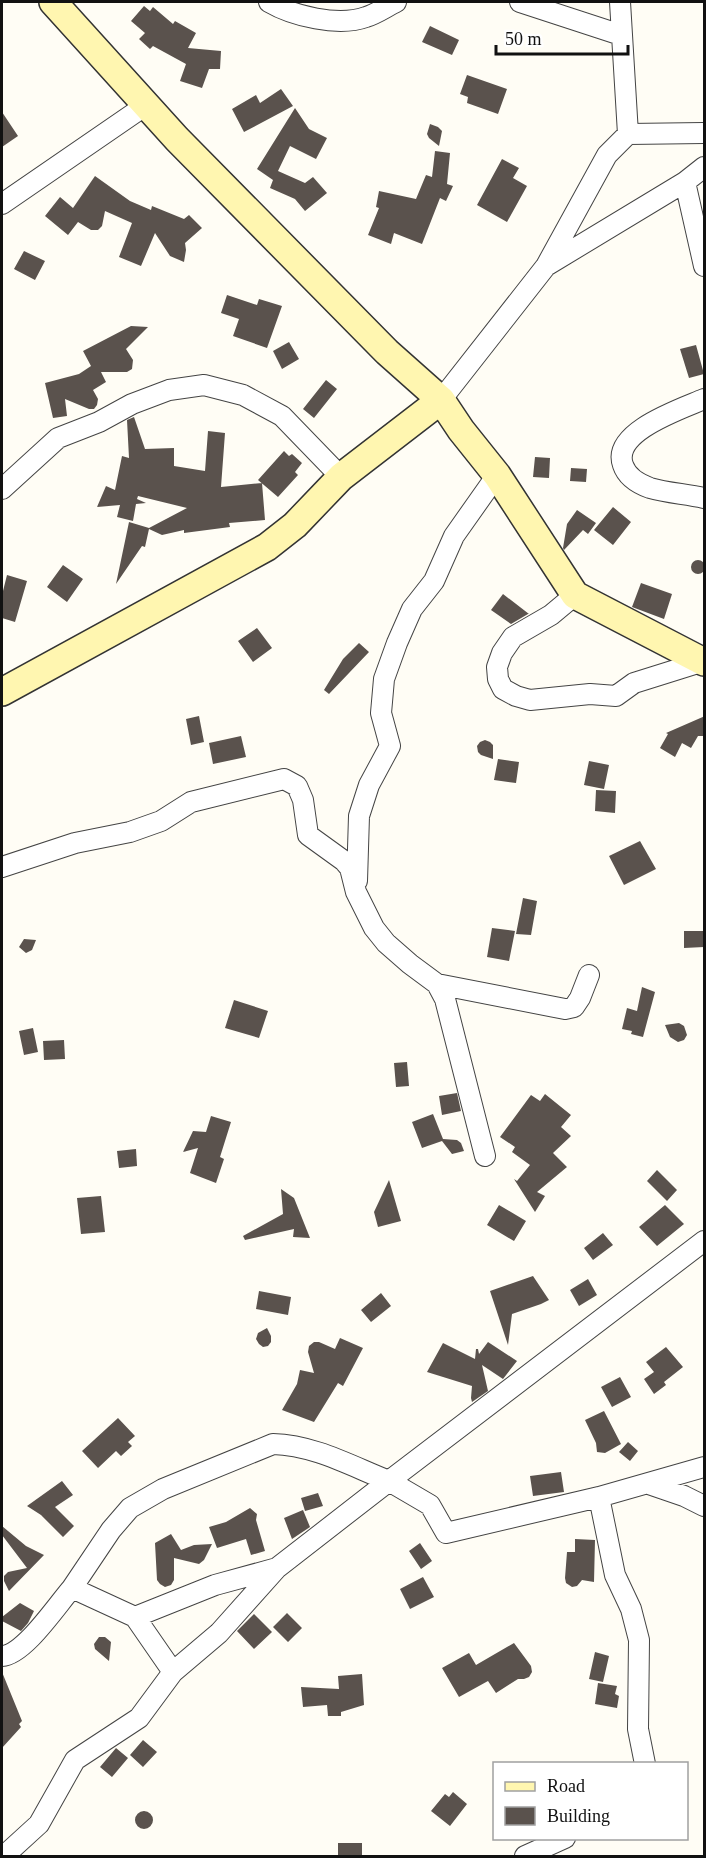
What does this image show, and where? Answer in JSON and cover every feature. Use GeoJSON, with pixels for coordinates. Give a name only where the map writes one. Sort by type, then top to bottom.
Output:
{"type":"FeatureCollection","features":[{"type":"Feature","properties":{"kind":"street"},"geometry":{"type":"LineString","coordinates":[[53,2],[177,139],[387,352],[441,400],[496,475],[575,596],[703,662]]}},
{"type":"Feature","properties":{"kind":"street"},"geometry":{"type":"LineString","coordinates":[[269,2],[280,8],[323,20],[345,22],[366,17],[396,2]]}},
{"type":"Feature","properties":{"kind":"street"},"geometry":{"type":"LineString","coordinates":[[520,2],[621,35]]}},
{"type":"Feature","properties":{"kind":"street"},"geometry":{"type":"LineString","coordinates":[[620,2],[628,134]]}},
{"type":"Feature","properties":{"kind":"street"},"geometry":{"type":"LineString","coordinates":[[2,204],[146,105]]}},
{"type":"Feature","properties":{"kind":"street"},"geometry":{"type":"LineString","coordinates":[[2,692],[267,547],[295,525],[341,477],[441,400],[546,266],[608,155],[628,134],[705,133]]}},
{"type":"Feature","properties":{"kind":"street"},"geometry":{"type":"LineString","coordinates":[[546,266],[685,182],[705,167]]}},
{"type":"Feature","properties":{"kind":"street"},"geometry":{"type":"LineString","coordinates":[[685,182],[705,266]]}},
{"type":"Feature","properties":{"kind":"street"},"geometry":{"type":"LineString","coordinates":[[2,489],[58,438],[99,422],[132,404],[169,390],[204,385],[243,396],[282,416],[341,477]]}},
{"type":"Feature","properties":{"kind":"street"},"geometry":{"type":"LineString","coordinates":[[705,399],[653,422],[635,434],[624,445],[620,457],[624,469],[631,478],[640,483],[651,488],[705,498]]}},
{"type":"Feature","properties":{"kind":"street"},"geometry":{"type":"LineString","coordinates":[[356,892],[360,816],[369,785],[390,746],[381,713],[384,679],[412,609],[434,581],[454,536],[496,475]]}},
{"type":"Feature","properties":{"kind":"street"},"geometry":{"type":"LineString","coordinates":[[575,596],[545,619],[513,637],[497,667],[498,680],[503,689],[530,700],[590,694],[616,696],[633,683],[703,662]]}},
{"type":"Feature","properties":{"kind":"street"},"geometry":{"type":"LineString","coordinates":[[2,867],[75,843],[130,832],[161,821],[191,802],[284,779],[297,786],[303,800],[308,835],[350,868],[356,892],[374,928],[386,943],[437,984],[446,999],[484,1156]]}},
{"type":"Feature","properties":{"kind":"street"},"geometry":{"type":"LineString","coordinates":[[437,984],[565,1009],[574,1007],[589,975]]}},
{"type":"Feature","properties":{"kind":"street"},"geometry":{"type":"LineString","coordinates":[[4,1857],[39,1824],[75,1761],[140,1718],[173,1672],[219,1633],[277,1568],[705,1241]]}},
{"type":"Feature","properties":{"kind":"street"},"geometry":{"type":"LineString","coordinates":[[2,1656],[9,1655],[31,1638],[72,1588],[111,1530],[130,1508],[163,1489],[273,1444],[292,1444],[313,1450],[388,1481],[430,1505],[446,1533],[599,1497],[705,1467]]}},
{"type":"Feature","properties":{"kind":"street"},"geometry":{"type":"LineString","coordinates":[[650,1484],[705,1506]]}},
{"type":"Feature","properties":{"kind":"street"},"geometry":{"type":"LineString","coordinates":[[599,1497],[615,1575],[631,1609],[639,1640],[638,1729],[645,1762]]}},
{"type":"Feature","properties":{"kind":"street"},"geometry":{"type":"LineString","coordinates":[[135,1617],[215,1585],[277,1568]]}},
{"type":"Feature","properties":{"kind":"street"},"geometry":{"type":"LineString","coordinates":[[72,1588],[135,1617],[173,1672]]}},
{"type":"Feature","properties":{"kind":"street"},"geometry":{"type":"LineString","coordinates":[[525,1857],[564,1840]]}},
{"type":"Feature","properties":{"kind":"building"},"geometry":{"type":"Polygon","coordinates":[[[144,6],[150,11],[153,7],[173,24],[175,21],[196,33],[188,48],[221,51],[220,69],[209,69],[202,88],[180,81],[186,64],[153,46],[150,49],[139,39],[145,33],[131,21],[144,6]]]}},
{"type":"Feature","properties":{"kind":"building"},"geometry":{"type":"Polygon","coordinates":[[[430,26],[459,40],[452,55],[422,42],[430,26]]]}},
{"type":"Feature","properties":{"kind":"building"},"geometry":{"type":"Polygon","coordinates":[[[467,75],[507,89],[498,114],[467,103],[468,97],[460,94],[467,75]]]}},
{"type":"Feature","properties":{"kind":"building"},"geometry":{"type":"Polygon","coordinates":[[[281,89],[293,106],[244,132],[232,109],[256,95],[260,103],[281,89]]]}},
{"type":"Feature","properties":{"kind":"building"},"geometry":{"type":"Polygon","coordinates":[[[295,108],[309,129],[327,138],[316,159],[290,146],[278,171],[305,183],[313,177],[327,193],[305,211],[295,199],[270,188],[273,180],[257,169],[295,108]]]}},
{"type":"Feature","properties":{"kind":"building"},"geometry":{"type":"Polygon","coordinates":[[[2,112],[18,136],[2,147],[2,112]]]}},
{"type":"Feature","properties":{"kind":"building"},"geometry":{"type":"Polygon","coordinates":[[[430,124],[442,131],[439,146],[427,134],[430,124]]]}},
{"type":"Feature","properties":{"kind":"building"},"geometry":{"type":"Polygon","coordinates":[[[435,151],[450,153],[447,184],[453,186],[446,201],[440,198],[422,244],[394,233],[391,244],[368,235],[379,208],[376,207],[379,191],[416,199],[426,175],[432,177],[435,151]]]}},
{"type":"Feature","properties":{"kind":"building"},"geometry":{"type":"Polygon","coordinates":[[[502,159],[519,168],[513,178],[527,186],[507,222],[477,205],[502,159]]]}},
{"type":"Feature","properties":{"kind":"building"},"geometry":{"type":"Polygon","coordinates":[[[95,176],[130,201],[151,210],[152,206],[184,219],[189,215],[202,228],[185,243],[184,262],[170,256],[155,233],[141,266],[119,257],[132,223],[105,211],[102,226],[98,230],[91,230],[78,222],[68,235],[45,216],[60,197],[73,208],[95,176]]]}},
{"type":"Feature","properties":{"kind":"building"},"geometry":{"type":"Polygon","coordinates":[[[24,251],[45,261],[35,280],[14,269],[24,251]]]}},
{"type":"Feature","properties":{"kind":"building"},"geometry":{"type":"Polygon","coordinates":[[[227,295],[257,305],[259,299],[282,306],[267,348],[233,336],[239,319],[221,313],[227,295]]]}},
{"type":"Feature","properties":{"kind":"building"},"geometry":{"type":"Polygon","coordinates":[[[131,326],[148,327],[126,349],[133,360],[132,369],[127,372],[101,372],[106,382],[93,390],[98,399],[94,409],[65,399],[67,416],[53,418],[45,383],[79,374],[91,366],[83,351],[131,326]]]}},
{"type":"Feature","properties":{"kind":"building"},"geometry":{"type":"Polygon","coordinates":[[[289,342],[299,359],[282,369],[273,351],[289,342]]]}},
{"type":"Feature","properties":{"kind":"building"},"geometry":{"type":"Polygon","coordinates":[[[696,345],[704,374],[689,378],[680,349],[696,345]]]}},
{"type":"Feature","properties":{"kind":"building"},"geometry":{"type":"Polygon","coordinates":[[[326,380],[337,389],[314,418],[303,409],[326,380]]]}},
{"type":"Feature","properties":{"kind":"building"},"geometry":{"type":"Polygon","coordinates":[[[134,417],[145,449],[174,448],[174,466],[205,471],[208,431],[225,433],[221,487],[262,483],[265,520],[229,523],[230,527],[184,533],[184,530],[162,535],[149,529],[145,547],[142,546],[116,584],[129,522],[149,528],[187,508],[138,496],[137,499],[146,503],[136,504],[133,521],[117,517],[120,505],[97,507],[106,486],[115,490],[122,456],[129,458],[127,420],[134,417]]]}},
{"type":"Feature","properties":{"kind":"building"},"geometry":{"type":"Polygon","coordinates":[[[284,451],[289,456],[292,454],[302,463],[295,472],[298,475],[278,497],[258,480],[284,451]]]}},
{"type":"Feature","properties":{"kind":"building"},"geometry":{"type":"Polygon","coordinates":[[[535,457],[550,458],[549,478],[533,477],[535,457]]]}},
{"type":"Feature","properties":{"kind":"building"},"geometry":{"type":"Polygon","coordinates":[[[571,468],[587,469],[586,482],[570,481],[571,468]]]}},
{"type":"Feature","properties":{"kind":"building"},"geometry":{"type":"Polygon","coordinates":[[[613,507],[631,522],[613,545],[594,530],[613,507]]]}},
{"type":"Feature","properties":{"kind":"building"},"geometry":{"type":"Polygon","coordinates":[[[577,510],[596,523],[588,534],[583,530],[564,550],[567,524],[577,510]]]}},
{"type":"Feature","properties":{"kind":"building"},"geometry":{"type":"Polygon","coordinates":[[[698,560],[703,562],[705,567],[703,572],[698,574],[693,572],[691,567],[693,562],[698,560]]]}},
{"type":"Feature","properties":{"kind":"building"},"geometry":{"type":"Polygon","coordinates":[[[63,565],[83,579],[67,602],[47,587],[63,565]]]}},
{"type":"Feature","properties":{"kind":"building"},"geometry":{"type":"Polygon","coordinates":[[[7,575],[27,581],[15,622],[2,618],[2,595],[7,575]]]}},
{"type":"Feature","properties":{"kind":"building"},"geometry":{"type":"Polygon","coordinates":[[[641,583],[672,594],[664,619],[632,607],[641,583]]]}},
{"type":"Feature","properties":{"kind":"building"},"geometry":{"type":"Polygon","coordinates":[[[503,594],[529,614],[511,624],[491,610],[503,594]]]}},
{"type":"Feature","properties":{"kind":"building"},"geometry":{"type":"Polygon","coordinates":[[[257,628],[272,648],[253,662],[238,641],[257,628]]]}},
{"type":"Feature","properties":{"kind":"building"},"geometry":{"type":"Polygon","coordinates":[[[359,643],[369,652],[329,694],[324,690],[343,659],[359,643]]]}},
{"type":"Feature","properties":{"kind":"building"},"geometry":{"type":"Polygon","coordinates":[[[199,716],[204,742],[191,745],[186,719],[199,716]]]}},
{"type":"Feature","properties":{"kind":"building"},"geometry":{"type":"Polygon","coordinates":[[[705,716],[705,736],[698,736],[691,748],[682,743],[675,757],[660,748],[668,734],[666,733],[705,716]]]}},
{"type":"Feature","properties":{"kind":"building"},"geometry":{"type":"Polygon","coordinates":[[[241,736],[246,757],[213,764],[209,743],[241,736]]]}},
{"type":"Feature","properties":{"kind":"building"},"geometry":{"type":"Polygon","coordinates":[[[485,740],[493,745],[493,759],[478,752],[477,746],[485,740]]]}},
{"type":"Feature","properties":{"kind":"building"},"geometry":{"type":"Polygon","coordinates":[[[498,759],[519,762],[516,783],[494,780],[498,759]]]}},
{"type":"Feature","properties":{"kind":"building"},"geometry":{"type":"Polygon","coordinates":[[[589,761],[609,765],[604,789],[584,785],[589,761]]]}},
{"type":"Feature","properties":{"kind":"building"},"geometry":{"type":"Polygon","coordinates":[[[596,790],[616,791],[615,813],[595,811],[596,790]]]}},
{"type":"Feature","properties":{"kind":"building"},"geometry":{"type":"Polygon","coordinates":[[[640,841],[656,869],[624,885],[609,856],[640,841]]]}},
{"type":"Feature","properties":{"kind":"building"},"geometry":{"type":"Polygon","coordinates":[[[523,898],[537,901],[531,935],[516,934],[523,898]]]}},
{"type":"Feature","properties":{"kind":"building"},"geometry":{"type":"Polygon","coordinates":[[[492,928],[515,931],[509,961],[487,957],[492,928]]]}},
{"type":"Feature","properties":{"kind":"building"},"geometry":{"type":"Polygon","coordinates":[[[684,931],[703,931],[704,947],[684,948],[684,931]]]}},
{"type":"Feature","properties":{"kind":"building"},"geometry":{"type":"Polygon","coordinates":[[[24,939],[36,940],[32,950],[26,953],[19,947],[24,939]]]}},
{"type":"Feature","properties":{"kind":"building"},"geometry":{"type":"Polygon","coordinates":[[[642,987],[655,992],[643,1037],[622,1029],[627,1008],[637,1011],[642,987]]]}},
{"type":"Feature","properties":{"kind":"building"},"geometry":{"type":"Polygon","coordinates":[[[234,1000],[268,1011],[259,1038],[225,1028],[234,1000]]]}},
{"type":"Feature","properties":{"kind":"building"},"geometry":{"type":"Polygon","coordinates":[[[679,1023],[684,1026],[687,1035],[684,1040],[678,1042],[670,1037],[665,1025],[679,1023]]]}},
{"type":"Feature","properties":{"kind":"building"},"geometry":{"type":"Polygon","coordinates":[[[33,1028],[38,1052],[24,1055],[19,1031],[33,1028]]]}},
{"type":"Feature","properties":{"kind":"building"},"geometry":{"type":"Polygon","coordinates":[[[64,1040],[65,1059],[44,1060],[43,1041],[64,1040]]]}},
{"type":"Feature","properties":{"kind":"building"},"geometry":{"type":"Polygon","coordinates":[[[407,1062],[409,1086],[396,1087],[394,1063],[407,1062]]]}},
{"type":"Feature","properties":{"kind":"building"},"geometry":{"type":"Polygon","coordinates":[[[457,1093],[461,1111],[442,1115],[439,1096],[457,1093]]]}},
{"type":"Feature","properties":{"kind":"building"},"geometry":{"type":"Polygon","coordinates":[[[545,1094],[571,1115],[561,1127],[571,1136],[553,1153],[567,1167],[537,1192],[545,1196],[535,1212],[514,1179],[517,1181],[530,1165],[512,1152],[515,1147],[500,1137],[531,1095],[540,1101],[545,1094]]]}},
{"type":"Feature","properties":{"kind":"building"},"geometry":{"type":"Polygon","coordinates":[[[433,1114],[443,1139],[457,1140],[464,1151],[452,1154],[442,1141],[422,1148],[412,1122],[433,1114]]]}},
{"type":"Feature","properties":{"kind":"building"},"geometry":{"type":"Polygon","coordinates":[[[211,1116],[231,1122],[220,1157],[224,1159],[216,1183],[190,1173],[198,1148],[183,1152],[193,1131],[206,1132],[211,1116]]]}},
{"type":"Feature","properties":{"kind":"building"},"geometry":{"type":"Polygon","coordinates":[[[136,1149],[137,1166],[119,1168],[117,1151],[136,1149]]]}},
{"type":"Feature","properties":{"kind":"building"},"geometry":{"type":"Polygon","coordinates":[[[657,1170],[677,1190],[667,1201],[647,1181],[657,1170]]]}},
{"type":"Feature","properties":{"kind":"building"},"geometry":{"type":"Polygon","coordinates":[[[389,1180],[401,1221],[378,1227],[374,1212],[389,1180]]]}},
{"type":"Feature","properties":{"kind":"building"},"geometry":{"type":"Polygon","coordinates":[[[281,1189],[294,1198],[310,1238],[293,1237],[294,1229],[245,1240],[243,1236],[283,1214],[281,1189]]]}},
{"type":"Feature","properties":{"kind":"building"},"geometry":{"type":"Polygon","coordinates":[[[101,1196],[105,1232],[81,1234],[77,1198],[101,1196]]]}},
{"type":"Feature","properties":{"kind":"building"},"geometry":{"type":"Polygon","coordinates":[[[499,1205],[526,1221],[514,1241],[487,1225],[499,1205]]]}},
{"type":"Feature","properties":{"kind":"building"},"geometry":{"type":"Polygon","coordinates":[[[665,1205],[684,1224],[657,1246],[639,1227],[665,1205]]]}},
{"type":"Feature","properties":{"kind":"building"},"geometry":{"type":"Polygon","coordinates":[[[603,1233],[613,1245],[593,1260],[584,1248],[603,1233]]]}},
{"type":"Feature","properties":{"kind":"building"},"geometry":{"type":"Polygon","coordinates":[[[533,1276],[549,1300],[512,1314],[508,1345],[490,1291],[533,1276]]]}},
{"type":"Feature","properties":{"kind":"building"},"geometry":{"type":"Polygon","coordinates":[[[588,1279],[597,1295],[579,1306],[570,1290],[588,1279]]]}},
{"type":"Feature","properties":{"kind":"building"},"geometry":{"type":"Polygon","coordinates":[[[259,1291],[291,1297],[288,1315],[256,1309],[259,1291]]]}},
{"type":"Feature","properties":{"kind":"building"},"geometry":{"type":"Polygon","coordinates":[[[381,1293],[391,1306],[371,1322],[361,1310],[381,1293]]]}},
{"type":"Feature","properties":{"kind":"building"},"geometry":{"type":"Polygon","coordinates":[[[267,1328],[271,1342],[268,1346],[263,1347],[256,1339],[258,1333],[267,1328]]]}},
{"type":"Feature","properties":{"kind":"building"},"geometry":{"type":"Polygon","coordinates":[[[340,1338],[363,1348],[343,1386],[338,1383],[314,1422],[282,1410],[297,1384],[300,1370],[314,1373],[308,1352],[309,1346],[314,1342],[319,1342],[335,1349],[340,1338]]]}},
{"type":"Feature","properties":{"kind":"building"},"geometry":{"type":"Polygon","coordinates":[[[488,1342],[517,1361],[503,1379],[482,1365],[488,1391],[472,1402],[472,1386],[427,1372],[443,1343],[475,1359],[476,1349],[479,1354],[488,1342]]]}},
{"type":"Feature","properties":{"kind":"building"},"geometry":{"type":"Polygon","coordinates":[[[666,1347],[683,1367],[664,1382],[666,1385],[654,1394],[644,1379],[654,1372],[646,1362],[666,1347]]]}},
{"type":"Feature","properties":{"kind":"building"},"geometry":{"type":"Polygon","coordinates":[[[620,1377],[631,1397],[612,1407],[601,1387],[620,1377]]]}},
{"type":"Feature","properties":{"kind":"building"},"geometry":{"type":"Polygon","coordinates":[[[604,1411],[621,1444],[605,1453],[597,1452],[596,1443],[585,1420],[604,1411]]]}},
{"type":"Feature","properties":{"kind":"building"},"geometry":{"type":"Polygon","coordinates":[[[118,1418],[135,1436],[128,1442],[132,1446],[121,1456],[116,1451],[98,1468],[82,1451],[118,1418]]]}},
{"type":"Feature","properties":{"kind":"building"},"geometry":{"type":"Polygon","coordinates":[[[628,1442],[638,1451],[630,1461],[619,1452],[628,1442]]]}},
{"type":"Feature","properties":{"kind":"building"},"geometry":{"type":"Polygon","coordinates":[[[561,1472],[564,1492],[533,1496],[530,1476],[561,1472]]]}},
{"type":"Feature","properties":{"kind":"building"},"geometry":{"type":"Polygon","coordinates":[[[62,1481],[73,1495],[55,1507],[74,1526],[63,1537],[41,1515],[27,1506],[62,1481]]]}},
{"type":"Feature","properties":{"kind":"building"},"geometry":{"type":"Polygon","coordinates":[[[318,1493],[323,1506],[305,1511],[301,1498],[318,1493]]]}},
{"type":"Feature","properties":{"kind":"building"},"geometry":{"type":"Polygon","coordinates":[[[250,1508],[257,1514],[256,1520],[265,1551],[251,1555],[246,1539],[217,1548],[209,1527],[226,1522],[250,1508]]]}},
{"type":"Feature","properties":{"kind":"building"},"geometry":{"type":"Polygon","coordinates":[[[303,1510],[310,1527],[292,1539],[284,1518],[303,1510]]]}},
{"type":"Feature","properties":{"kind":"building"},"geometry":{"type":"Polygon","coordinates":[[[2,1526],[26,1546],[44,1555],[9,1591],[4,1576],[8,1572],[27,1568],[2,1535],[2,1526]]]}},
{"type":"Feature","properties":{"kind":"building"},"geometry":{"type":"Polygon","coordinates":[[[171,1534],[181,1550],[194,1545],[212,1544],[204,1560],[199,1564],[174,1558],[174,1580],[171,1585],[165,1587],[157,1580],[155,1543],[171,1534]]]}},
{"type":"Feature","properties":{"kind":"building"},"geometry":{"type":"Polygon","coordinates":[[[575,1539],[595,1540],[594,1582],[582,1580],[577,1586],[572,1587],[566,1583],[565,1578],[567,1552],[575,1552],[575,1539]]]}},
{"type":"Feature","properties":{"kind":"building"},"geometry":{"type":"Polygon","coordinates":[[[420,1543],[432,1561],[421,1569],[409,1551],[420,1543]]]}},
{"type":"Feature","properties":{"kind":"building"},"geometry":{"type":"Polygon","coordinates":[[[423,1577],[434,1597],[410,1609],[400,1589],[423,1577]]]}},
{"type":"Feature","properties":{"kind":"building"},"geometry":{"type":"Polygon","coordinates":[[[20,1603],[34,1611],[21,1631],[2,1621],[2,1617],[20,1603]]]}},
{"type":"Feature","properties":{"kind":"building"},"geometry":{"type":"Polygon","coordinates":[[[287,1613],[302,1628],[288,1642],[273,1627],[287,1613]]]}},
{"type":"Feature","properties":{"kind":"building"},"geometry":{"type":"Polygon","coordinates":[[[254,1614],[272,1632],[254,1649],[237,1631],[254,1614]]]}},
{"type":"Feature","properties":{"kind":"building"},"geometry":{"type":"Polygon","coordinates":[[[99,1637],[105,1637],[111,1642],[109,1661],[95,1649],[94,1644],[99,1637]]]}},
{"type":"Feature","properties":{"kind":"building"},"geometry":{"type":"Polygon","coordinates":[[[514,1643],[531,1666],[532,1672],[529,1677],[518,1679],[496,1693],[488,1681],[459,1697],[442,1668],[469,1653],[476,1665],[514,1643]]]}},
{"type":"Feature","properties":{"kind":"building"},"geometry":{"type":"Polygon","coordinates":[[[595,1652],[609,1656],[603,1682],[589,1679],[595,1652]]]}},
{"type":"Feature","properties":{"kind":"building"},"geometry":{"type":"Polygon","coordinates":[[[2,1672],[22,1721],[19,1724],[21,1727],[2,1748],[2,1672]]]}},
{"type":"Feature","properties":{"kind":"building"},"geometry":{"type":"Polygon","coordinates":[[[362,1674],[364,1705],[341,1712],[341,1716],[328,1716],[327,1705],[303,1707],[301,1687],[339,1689],[338,1676],[362,1674]]]}},
{"type":"Feature","properties":{"kind":"building"},"geometry":{"type":"Polygon","coordinates":[[[598,1683],[617,1686],[615,1694],[619,1696],[617,1708],[595,1704],[598,1683]]]}},
{"type":"Feature","properties":{"kind":"building"},"geometry":{"type":"Polygon","coordinates":[[[143,1740],[157,1752],[143,1767],[130,1755],[143,1740]]]}},
{"type":"Feature","properties":{"kind":"building"},"geometry":{"type":"Polygon","coordinates":[[[116,1748],[128,1758],[112,1777],[100,1767],[116,1748]]]}},
{"type":"Feature","properties":{"kind":"building"},"geometry":{"type":"Polygon","coordinates":[[[453,1792],[467,1804],[450,1826],[431,1811],[445,1794],[449,1797],[453,1792]]]}},
{"type":"Feature","properties":{"kind":"building"},"geometry":{"type":"Polygon","coordinates":[[[140,1811],[148,1811],[153,1816],[151,1827],[140,1829],[135,1824],[135,1816],[140,1811]]]}},
{"type":"Feature","properties":{"kind":"building"},"geometry":{"type":"Polygon","coordinates":[[[338,1843],[362,1843],[362,1857],[338,1857],[338,1843]]]}}]}
